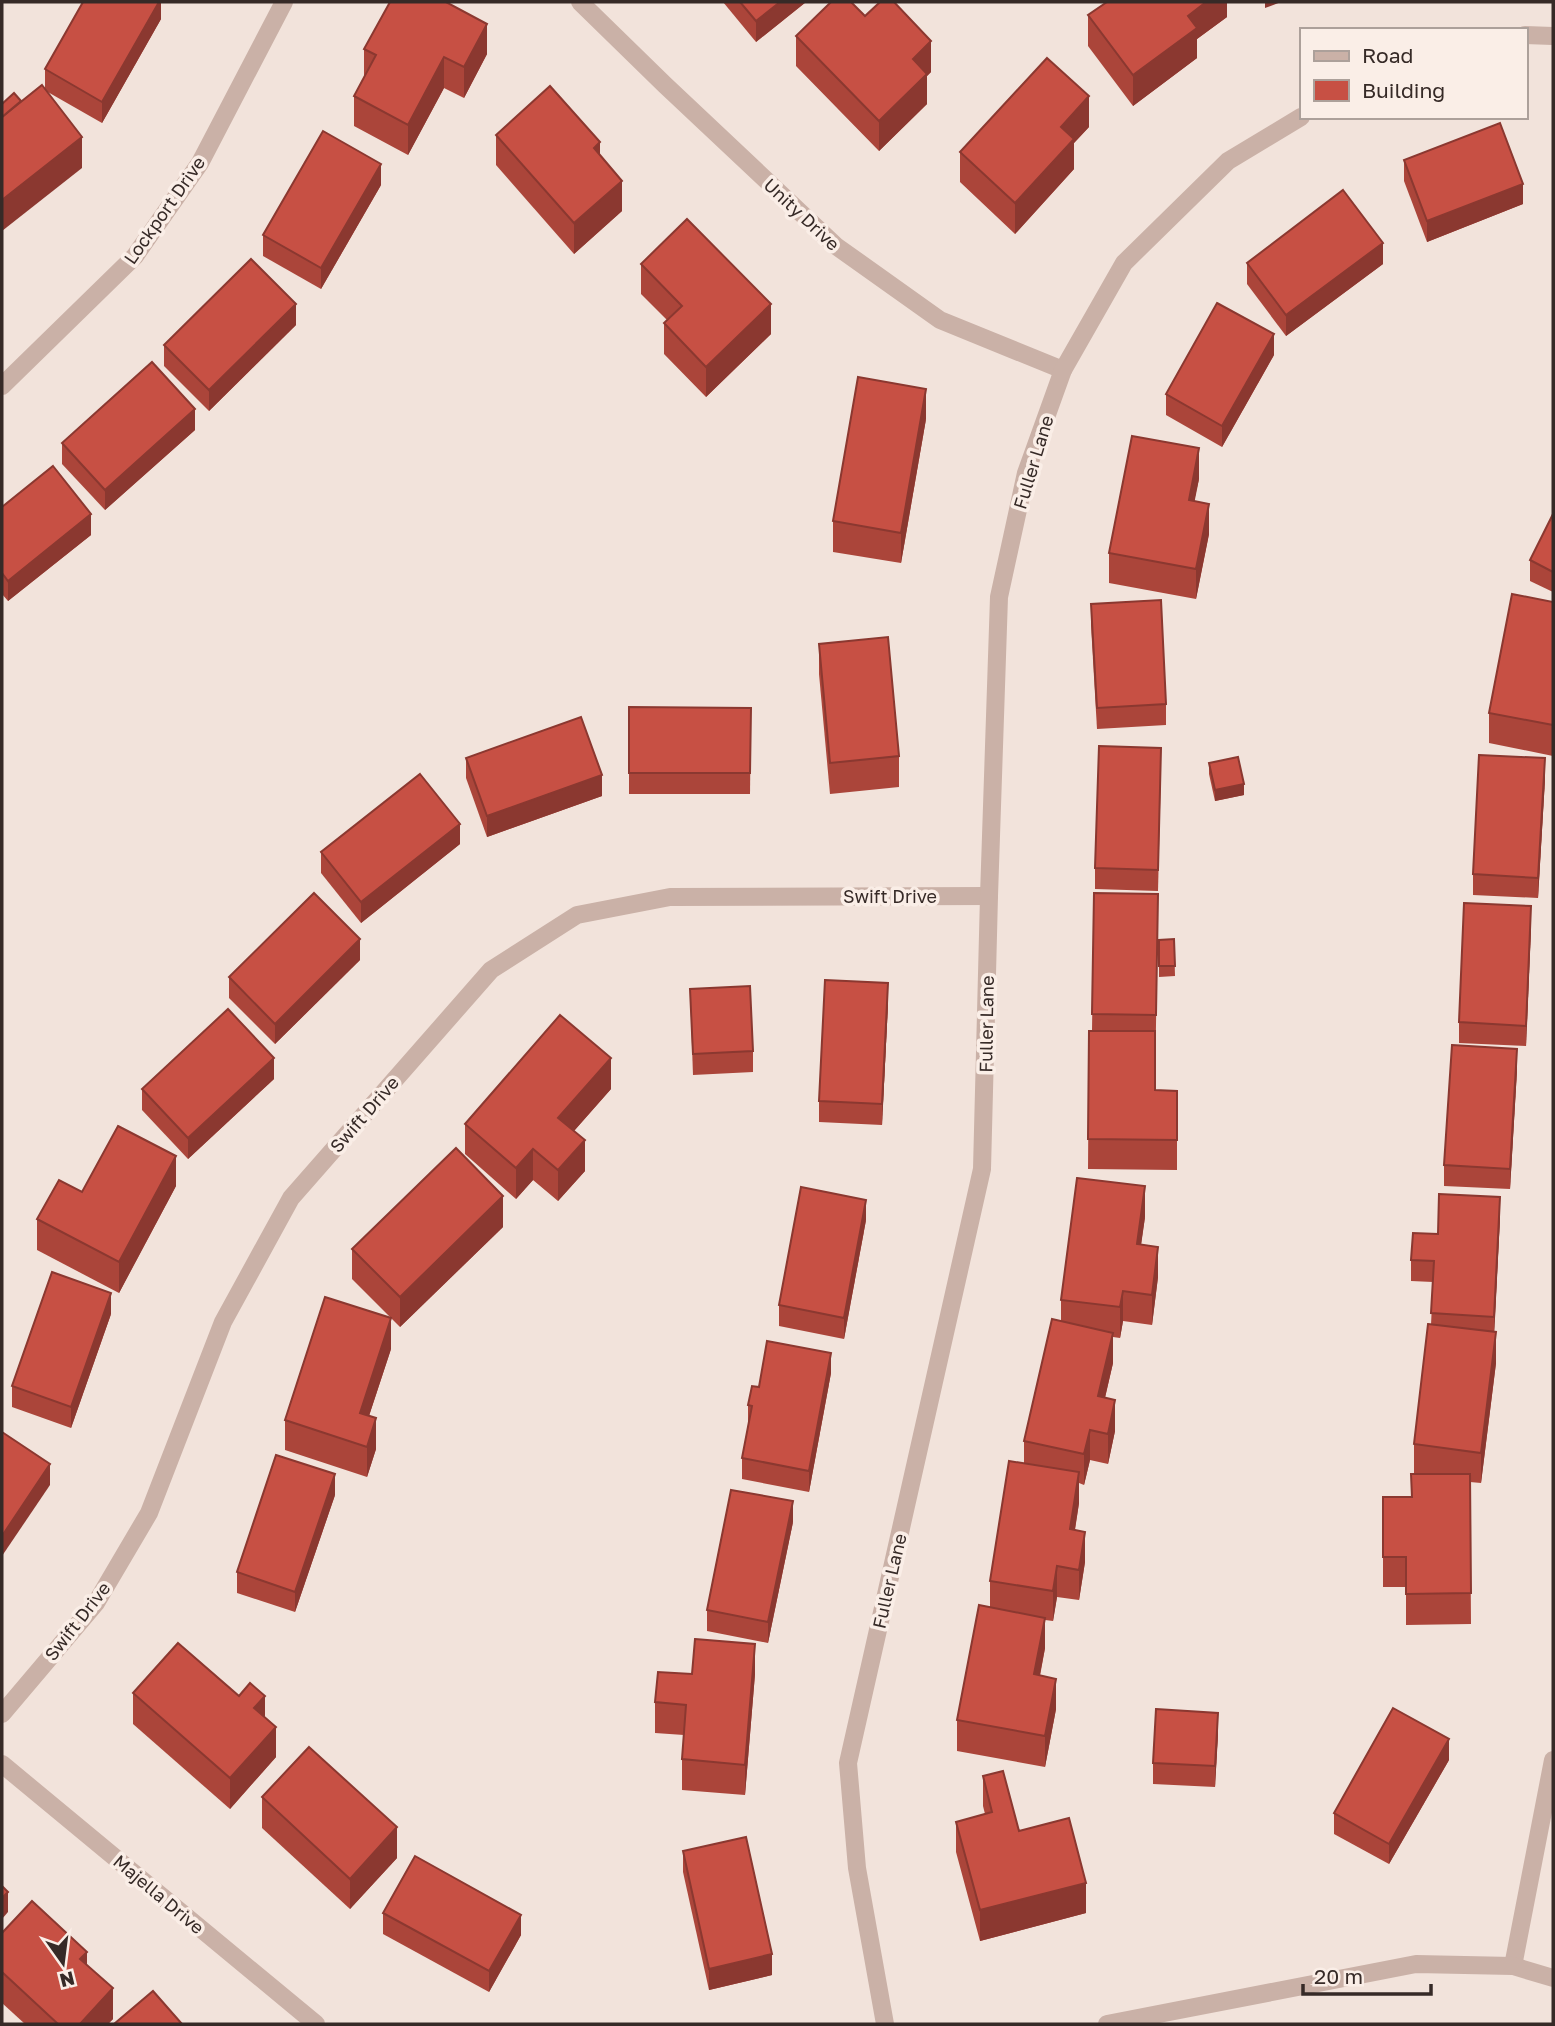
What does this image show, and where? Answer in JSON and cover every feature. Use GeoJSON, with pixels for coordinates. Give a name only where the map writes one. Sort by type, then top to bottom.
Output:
{"type":"FeatureCollection","features":[{"type":"Feature","properties":{"kind":"street","name":"Lockport Drive"},"geometry":{"type":"LineString","coordinates":[[2,386],[135,256],[200,163],[284,2]]}},
{"type":"Feature","properties":{"kind":"street","name":"Unity Drive"},"geometry":{"type":"LineString","coordinates":[[580,2],[836,246],[940,320],[1063,370]]}},
{"type":"Feature","properties":{"kind":"street"},"geometry":{"type":"LineString","coordinates":[[1527,35],[1553,36]]}},
{"type":"Feature","properties":{"kind":"street","name":"Fuller Lane"},"geometry":{"type":"LineString","coordinates":[[885,2024],[857,1868],[848,1763],[982,1169],[999,597],[1026,473],[1063,370],[1124,263],[1228,161],[1300,118]]}},
{"type":"Feature","properties":{"kind":"street","name":"Swift Drive"},"geometry":{"type":"LineString","coordinates":[[2,1714],[96,1603],[149,1513],[223,1322],[291,1198],[491,970],[577,915],[670,897],[989,896]]}},
{"type":"Feature","properties":{"kind":"street"},"geometry":{"type":"LineString","coordinates":[[1513,1966],[1553,1760]]}},
{"type":"Feature","properties":{"kind":"street","name":"Majella Drive"},"geometry":{"type":"LineString","coordinates":[[2,1763],[316,2024]]}},
{"type":"Feature","properties":{"kind":"street"},"geometry":{"type":"LineString","coordinates":[[1107,2024],[1416,1964],[1513,1966],[1553,1978]]}},
{"type":"Feature","properties":{"kind":"building"},"geometry":{"type":"Polygon","coordinates":[[[83,2],[159,2],[102,102],[45,69],[83,2]]]}},
{"type":"Feature","properties":{"kind":"building"},"geometry":{"type":"Polygon","coordinates":[[[390,2],[446,2],[487,24],[464,67],[444,57],[408,125],[354,96],[376,55],[364,49],[390,2]]]}},
{"type":"Feature","properties":{"kind":"building"},"geometry":{"type":"Polygon","coordinates":[[[740,2],[780,2],[756,21],[740,2]]]}},
{"type":"Feature","properties":{"kind":"building"},"geometry":{"type":"Polygon","coordinates":[[[831,2],[851,2],[865,16],[880,2],[894,2],[931,41],[913,59],[927,74],[879,121],[796,36],[831,2]]]}},
{"type":"Feature","properties":{"kind":"building"},"geometry":{"type":"Polygon","coordinates":[[[1107,2],[1206,2],[1188,16],[1197,28],[1133,75],[1088,15],[1107,2]]]}},
{"type":"Feature","properties":{"kind":"building"},"geometry":{"type":"Polygon","coordinates":[[[1047,58],[1089,96],[1061,127],[1074,139],[1015,203],[960,152],[1047,58]]]}},
{"type":"Feature","properties":{"kind":"building"},"geometry":{"type":"Polygon","coordinates":[[[42,85],[82,137],[2,200],[2,117],[42,85]]]}},
{"type":"Feature","properties":{"kind":"building"},"geometry":{"type":"Polygon","coordinates":[[[550,86],[600,142],[594,148],[622,181],[574,223],[496,135],[550,86]]]}},
{"type":"Feature","properties":{"kind":"building"},"geometry":{"type":"Polygon","coordinates":[[[14,93],[21,101],[2,117],[2,104],[14,93]]]}},
{"type":"Feature","properties":{"kind":"building"},"geometry":{"type":"Polygon","coordinates":[[[1500,123],[1523,184],[1427,221],[1404,160],[1500,123]]]}},
{"type":"Feature","properties":{"kind":"building"},"geometry":{"type":"Polygon","coordinates":[[[323,131],[381,164],[321,268],[263,235],[323,131]]]}},
{"type":"Feature","properties":{"kind":"building"},"geometry":{"type":"Polygon","coordinates":[[[1343,190],[1383,243],[1286,315],[1247,263],[1343,190]]]}},
{"type":"Feature","properties":{"kind":"building"},"geometry":{"type":"Polygon","coordinates":[[[687,219],[771,304],[706,367],[664,323],[682,306],[641,264],[687,219]]]}},
{"type":"Feature","properties":{"kind":"building"},"geometry":{"type":"Polygon","coordinates":[[[251,259],[296,304],[209,390],[164,345],[251,259]]]}},
{"type":"Feature","properties":{"kind":"building"},"geometry":{"type":"Polygon","coordinates":[[[1217,303],[1274,334],[1222,426],[1166,394],[1217,303]]]}},
{"type":"Feature","properties":{"kind":"building"},"geometry":{"type":"Polygon","coordinates":[[[152,362],[195,409],[105,490],[62,443],[152,362]]]}},
{"type":"Feature","properties":{"kind":"building"},"geometry":{"type":"Polygon","coordinates":[[[858,377],[926,389],[901,533],[833,521],[858,377]]]}},
{"type":"Feature","properties":{"kind":"building"},"geometry":{"type":"Polygon","coordinates":[[[1132,436],[1199,448],[1189,500],[1209,504],[1196,569],[1109,553],[1132,436]]]}},
{"type":"Feature","properties":{"kind":"building"},"geometry":{"type":"Polygon","coordinates":[[[53,466],[91,514],[8,581],[2,573],[2,507],[53,466]]]}},
{"type":"Feature","properties":{"kind":"building"},"geometry":{"type":"Polygon","coordinates":[[[1553,514],[1553,572],[1530,560],[1553,514]]]}},
{"type":"Feature","properties":{"kind":"building"},"geometry":{"type":"Polygon","coordinates":[[[1512,594],[1553,602],[1553,725],[1489,713],[1512,594]]]}},
{"type":"Feature","properties":{"kind":"building"},"geometry":{"type":"Polygon","coordinates":[[[1161,600],[1166,704],[1097,708],[1091,604],[1161,600]]]}},
{"type":"Feature","properties":{"kind":"building"},"geometry":{"type":"Polygon","coordinates":[[[888,637],[899,756],[830,763],[819,644],[888,637]]]}},
{"type":"Feature","properties":{"kind":"building"},"geometry":{"type":"Polygon","coordinates":[[[629,707],[751,708],[750,773],[629,773],[629,707]]]}},
{"type":"Feature","properties":{"kind":"building"},"geometry":{"type":"Polygon","coordinates":[[[581,717],[602,775],[487,816],[466,758],[581,717]]]}},
{"type":"Feature","properties":{"kind":"building"},"geometry":{"type":"Polygon","coordinates":[[[1099,746],[1161,748],[1158,870],[1095,868],[1099,746]]]}},
{"type":"Feature","properties":{"kind":"building"},"geometry":{"type":"Polygon","coordinates":[[[1479,755],[1545,758],[1538,878],[1473,874],[1479,755]]]}},
{"type":"Feature","properties":{"kind":"building"},"geometry":{"type":"Polygon","coordinates":[[[1238,757],[1244,784],[1215,790],[1209,763],[1238,757]]]}},
{"type":"Feature","properties":{"kind":"building"},"geometry":{"type":"Polygon","coordinates":[[[420,774],[460,824],[361,902],[321,852],[420,774]]]}},
{"type":"Feature","properties":{"kind":"building"},"geometry":{"type":"Polygon","coordinates":[[[314,893],[360,939],[275,1024],[229,977],[314,893]]]}},
{"type":"Feature","properties":{"kind":"building"},"geometry":{"type":"Polygon","coordinates":[[[1094,893],[1158,894],[1156,1015],[1092,1014],[1094,893]]]}},
{"type":"Feature","properties":{"kind":"building"},"geometry":{"type":"Polygon","coordinates":[[[1464,903],[1531,906],[1526,1026],[1459,1022],[1464,903]]]}},
{"type":"Feature","properties":{"kind":"building"},"geometry":{"type":"Polygon","coordinates":[[[1174,939],[1175,966],[1159,966],[1159,940],[1174,939]]]}},
{"type":"Feature","properties":{"kind":"building"},"geometry":{"type":"Polygon","coordinates":[[[825,980],[888,983],[882,1104],[819,1101],[825,980]]]}},
{"type":"Feature","properties":{"kind":"building"},"geometry":{"type":"Polygon","coordinates":[[[750,986],[753,1051],[693,1054],[690,989],[750,986]]]}},
{"type":"Feature","properties":{"kind":"building"},"geometry":{"type":"Polygon","coordinates":[[[228,1009],[274,1058],[188,1138],[142,1089],[228,1009]]]}},
{"type":"Feature","properties":{"kind":"building"},"geometry":{"type":"Polygon","coordinates":[[[560,1015],[611,1058],[558,1118],[585,1140],[558,1170],[533,1149],[516,1168],[465,1124],[560,1015]]]}},
{"type":"Feature","properties":{"kind":"building"},"geometry":{"type":"Polygon","coordinates":[[[1089,1031],[1155,1031],[1155,1090],[1177,1091],[1177,1140],[1088,1139],[1089,1031]]]}},
{"type":"Feature","properties":{"kind":"building"},"geometry":{"type":"Polygon","coordinates":[[[1452,1045],[1517,1049],[1510,1169],[1444,1165],[1452,1045]]]}},
{"type":"Feature","properties":{"kind":"building"},"geometry":{"type":"Polygon","coordinates":[[[118,1126],[176,1156],[119,1262],[37,1219],[59,1180],[82,1192],[118,1126]]]}},
{"type":"Feature","properties":{"kind":"building"},"geometry":{"type":"Polygon","coordinates":[[[456,1148],[503,1196],[400,1297],[352,1249],[456,1148]]]}},
{"type":"Feature","properties":{"kind":"building"},"geometry":{"type":"Polygon","coordinates":[[[1077,1178],[1145,1186],[1137,1244],[1158,1247],[1152,1295],[1123,1291],[1120,1307],[1061,1300],[1077,1178]]]}},
{"type":"Feature","properties":{"kind":"building"},"geometry":{"type":"Polygon","coordinates":[[[801,1187],[866,1200],[844,1318],[779,1305],[801,1187]]]}},
{"type":"Feature","properties":{"kind":"building"},"geometry":{"type":"Polygon","coordinates":[[[1439,1194],[1500,1197],[1494,1317],[1431,1313],[1434,1261],[1411,1260],[1413,1233],[1438,1234],[1439,1194]]]}},
{"type":"Feature","properties":{"kind":"building"},"geometry":{"type":"Polygon","coordinates":[[[52,1272],[111,1293],[71,1407],[12,1386],[52,1272]]]}},
{"type":"Feature","properties":{"kind":"building"},"geometry":{"type":"Polygon","coordinates":[[[325,1297],[391,1318],[360,1413],[376,1418],[367,1447],[285,1420],[325,1297]]]}},
{"type":"Feature","properties":{"kind":"building"},"geometry":{"type":"Polygon","coordinates":[[[1052,1319],[1113,1333],[1098,1396],[1115,1400],[1108,1434],[1090,1430],[1084,1454],[1024,1441],[1052,1319]]]}},
{"type":"Feature","properties":{"kind":"building"},"geometry":{"type":"Polygon","coordinates":[[[1428,1324],[1496,1332],[1481,1453],[1414,1444],[1428,1324]]]}},
{"type":"Feature","properties":{"kind":"building"},"geometry":{"type":"Polygon","coordinates":[[[767,1341],[831,1353],[809,1471],[742,1458],[752,1406],[748,1405],[752,1386],[759,1387],[767,1341]]]}},
{"type":"Feature","properties":{"kind":"building"},"geometry":{"type":"Polygon","coordinates":[[[2,1432],[50,1464],[2,1536],[2,1432]]]}},
{"type":"Feature","properties":{"kind":"building"},"geometry":{"type":"Polygon","coordinates":[[[276,1455],[335,1474],[295,1592],[237,1572],[276,1455]]]}},
{"type":"Feature","properties":{"kind":"building"},"geometry":{"type":"Polygon","coordinates":[[[1009,1461],[1079,1472],[1070,1529],[1085,1532],[1079,1570],[1057,1566],[1053,1591],[990,1581],[1009,1461]]]}},
{"type":"Feature","properties":{"kind":"building"},"geometry":{"type":"Polygon","coordinates":[[[1411,1474],[1470,1474],[1471,1593],[1406,1594],[1406,1557],[1383,1557],[1383,1497],[1412,1497],[1411,1474]]]}},
{"type":"Feature","properties":{"kind":"building"},"geometry":{"type":"Polygon","coordinates":[[[731,1490],[793,1501],[768,1622],[707,1610],[731,1490]]]}},
{"type":"Feature","properties":{"kind":"building"},"geometry":{"type":"Polygon","coordinates":[[[979,1605],[1045,1618],[1034,1674],[1056,1679],[1045,1736],[957,1720],[979,1605]]]}},
{"type":"Feature","properties":{"kind":"building"},"geometry":{"type":"Polygon","coordinates":[[[695,1639],[755,1644],[745,1765],[682,1759],[686,1705],[655,1702],[658,1672],[692,1674],[695,1639]]]}},
{"type":"Feature","properties":{"kind":"building"},"geometry":{"type":"Polygon","coordinates":[[[178,1643],[239,1696],[250,1683],[265,1696],[254,1708],[276,1727],[230,1778],[133,1693],[178,1643]]]}},
{"type":"Feature","properties":{"kind":"building"},"geometry":{"type":"Polygon","coordinates":[[[1393,1708],[1449,1739],[1389,1844],[1334,1813],[1393,1708]]]}},
{"type":"Feature","properties":{"kind":"building"},"geometry":{"type":"Polygon","coordinates":[[[1156,1709],[1218,1713],[1215,1766],[1153,1763],[1156,1709]]]}},
{"type":"Feature","properties":{"kind":"building"},"geometry":{"type":"Polygon","coordinates":[[[309,1747],[397,1827],[350,1879],[262,1797],[309,1747]]]}},
{"type":"Feature","properties":{"kind":"building"},"geometry":{"type":"Polygon","coordinates":[[[1003,1771],[1019,1831],[1069,1818],[1086,1883],[980,1910],[956,1822],[992,1812],[983,1776],[1003,1771]]]}},
{"type":"Feature","properties":{"kind":"building"},"geometry":{"type":"Polygon","coordinates":[[[746,1837],[772,1954],[709,1969],[683,1851],[746,1837]]]}},
{"type":"Feature","properties":{"kind":"building"},"geometry":{"type":"Polygon","coordinates":[[[415,1856],[521,1915],[489,1971],[383,1913],[415,1856]]]}},
{"type":"Feature","properties":{"kind":"building"},"geometry":{"type":"Polygon","coordinates":[[[2,1886],[8,1892],[2,1898],[2,1886]]]}},
{"type":"Feature","properties":{"kind":"building"},"geometry":{"type":"Polygon","coordinates":[[[32,1901],[87,1952],[80,1959],[113,1988],[80,2024],[58,2024],[2,1972],[2,1933],[32,1901]]]}},
{"type":"Feature","properties":{"kind":"building"},"geometry":{"type":"Polygon","coordinates":[[[153,1991],[182,2024],[114,2024],[153,1991]]]}}]}
